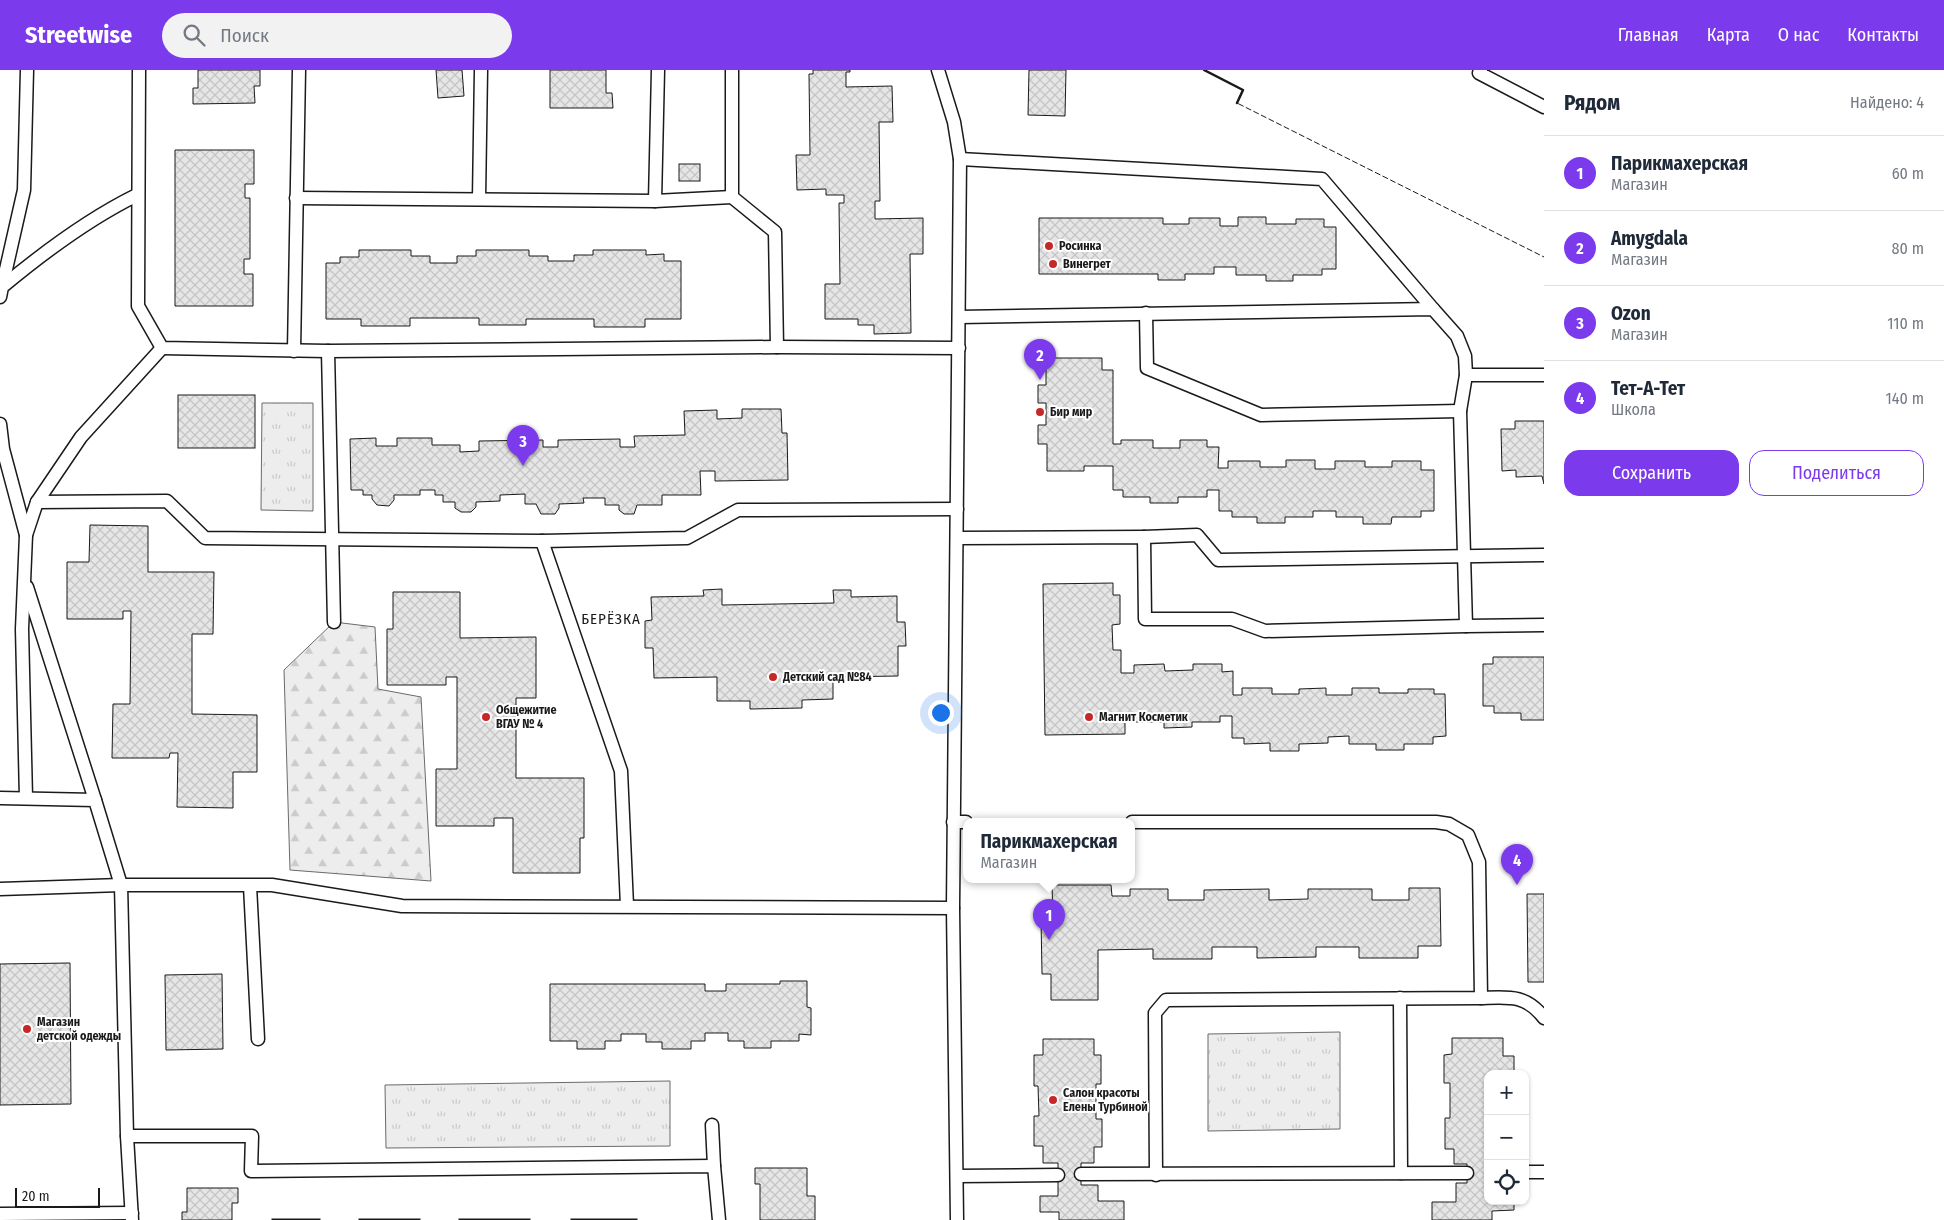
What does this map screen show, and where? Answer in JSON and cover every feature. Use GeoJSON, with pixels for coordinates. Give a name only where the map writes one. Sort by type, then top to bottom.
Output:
{"type":"FeatureCollection","features":[{"type":"Feature","properties":{"kind":"lane"},"geometry":{"type":"LineString","coordinates":[[0,290],[24,190],[27,70]]}},
{"type":"Feature","properties":{"kind":"lane"},"geometry":{"type":"LineString","coordinates":[[138,70],[138,306],[162,348]]}},
{"type":"Feature","properties":{"kind":"lane"},"geometry":{"type":"LineString","coordinates":[[294,351],[299,70]]}},
{"type":"Feature","properties":{"kind":"lane"},"geometry":{"type":"LineString","coordinates":[[479,199],[481,70]]}},
{"type":"Feature","properties":{"kind":"lane"},"geometry":{"type":"LineString","coordinates":[[655,201],[658,70]]}},
{"type":"Feature","properties":{"kind":"lane"},"geometry":{"type":"LineString","coordinates":[[732,70],[732,197]]}},
{"type":"Feature","properties":{"kind":"lane"},"geometry":{"type":"LineString","coordinates":[[938,70],[954,122],[960,159],[953,822],[957,1220]]}},
{"type":"Feature","properties":{"kind":"lane"},"geometry":{"type":"LineString","coordinates":[[1481,70],[1479,73],[1544,107]]}},
{"type":"Feature","properties":{"kind":"lane"},"geometry":{"type":"LineString","coordinates":[[960,159],[1322,179],[1457,336],[1465,356],[1466,375],[1460,411],[1466,626]]}},
{"type":"Feature","properties":{"kind":"lane"},"geometry":{"type":"LineString","coordinates":[[0,290],[39,256],[106,210],[137,195]]}},
{"type":"Feature","properties":{"kind":"lane"},"geometry":{"type":"LineString","coordinates":[[296,198],[655,201],[732,197],[775,232],[777,347]]}},
{"type":"Feature","properties":{"kind":"lane"},"geometry":{"type":"LineString","coordinates":[[959,317],[1433,309]]}},
{"type":"Feature","properties":{"kind":"lane"},"geometry":{"type":"LineString","coordinates":[[1146,313],[1147,368],[1261,415],[1460,411]]}},
{"type":"Feature","properties":{"kind":"lane"},"geometry":{"type":"LineString","coordinates":[[26,798],[22,629],[26,535],[37,502],[81,437],[162,348],[328,351],[777,347],[959,348]]}},
{"type":"Feature","properties":{"kind":"lane"},"geometry":{"type":"LineString","coordinates":[[328,351],[334,622]]}},
{"type":"Feature","properties":{"kind":"lane"},"geometry":{"type":"LineString","coordinates":[[1466,375],[1544,375]]}},
{"type":"Feature","properties":{"kind":"lane"},"geometry":{"type":"LineString","coordinates":[[0,424],[3,449],[26,535]]}},
{"type":"Feature","properties":{"kind":"lane"},"geometry":{"type":"LineString","coordinates":[[37,502],[167,501],[205,538],[331,540],[542,541],[687,538],[738,510],[957,509]]}},
{"type":"Feature","properties":{"kind":"lane"},"geometry":{"type":"LineString","coordinates":[[957,538],[1197,535],[1218,560],[1544,555]]}},
{"type":"Feature","properties":{"kind":"lane"},"geometry":{"type":"LineString","coordinates":[[1144,537],[1145,618],[1232,618],[1265,631],[1544,625]]}},
{"type":"Feature","properties":{"kind":"lane"},"geometry":{"type":"LineString","coordinates":[[542,541],[621,771],[627,906]]}},
{"type":"Feature","properties":{"kind":"lane"},"geometry":{"type":"LineString","coordinates":[[0,1214],[132,1217],[127,1136],[120,885],[95,800],[24,578]]}},
{"type":"Feature","properties":{"kind":"lane"},"geometry":{"type":"LineString","coordinates":[[0,798],[95,800]]}},
{"type":"Feature","properties":{"kind":"lane"},"geometry":{"type":"LineString","coordinates":[[953,822],[963,822]]}},
{"type":"Feature","properties":{"kind":"lane"},"geometry":{"type":"LineString","coordinates":[[1135,822],[1436,822],[1449,824],[1468,835],[1479,862],[1481,998]]}},
{"type":"Feature","properties":{"kind":"lane"},"geometry":{"type":"LineString","coordinates":[[0,889],[120,885],[272,885],[402,906],[953,908]]}},
{"type":"Feature","properties":{"kind":"lane"},"geometry":{"type":"LineString","coordinates":[[250,886],[258,1039]]}},
{"type":"Feature","properties":{"kind":"lane"},"geometry":{"type":"LineString","coordinates":[[1156,1175],[1155,1013],[1166,1000],[1518,997],[1537,1009],[1544,1018]]}},
{"type":"Feature","properties":{"kind":"lane"},"geometry":{"type":"LineString","coordinates":[[1400,998],[1401,1173]]}},
{"type":"Feature","properties":{"kind":"lane"},"geometry":{"type":"LineString","coordinates":[[712,1125],[719,1220]]}},
{"type":"Feature","properties":{"kind":"lane"},"geometry":{"type":"LineString","coordinates":[[127,1136],[252,1136],[251,1172],[714,1166]]}},
{"type":"Feature","properties":{"kind":"lane"},"geometry":{"type":"LineString","coordinates":[[1529,1172],[1544,1172]]}},
{"type":"Feature","properties":{"kind":"lane"},"geometry":{"type":"LineString","coordinates":[[1081,1174],[1467,1173]]}},
{"type":"Feature","properties":{"kind":"lane"},"geometry":{"type":"LineString","coordinates":[[957,1176],[1058,1175]]}},
{"type":"Feature","properties":{"kind":"green space"},"geometry":{"type":"Polygon","coordinates":[[[262,403],[313,403],[313,511],[261,510],[262,403]]]}},
{"type":"Feature","properties":{"kind":"green space"},"geometry":{"type":"Polygon","coordinates":[[[334,622],[375,627],[378,689],[421,697],[431,881],[290,870],[284,670],[334,622]]]}},
{"type":"Feature","properties":{"kind":"green space"},"geometry":{"type":"Polygon","coordinates":[[[1340,1032],[1340,1129],[1208,1131],[1208,1034],[1340,1032]]]}},
{"type":"Feature","properties":{"kind":"green space"},"geometry":{"type":"Polygon","coordinates":[[[670,1081],[670,1146],[386,1148],[385,1085],[670,1081]]]}},
{"type":"Feature","properties":{"kind":"building"},"geometry":{"type":"Polygon","coordinates":[[[198,70],[260,70],[260,86],[254,86],[255,103],[193,104],[193,88],[198,88],[198,70]]]}},
{"type":"Feature","properties":{"kind":"building"},"geometry":{"type":"Polygon","coordinates":[[[436,70],[462,70],[464,96],[438,98],[436,70]]]}},
{"type":"Feature","properties":{"kind":"building"},"geometry":{"type":"Polygon","coordinates":[[[550,70],[606,70],[606,93],[612,93],[613,108],[550,108],[550,70]]]}},
{"type":"Feature","properties":{"kind":"building"},"geometry":{"type":"Polygon","coordinates":[[[813,70],[850,70],[850,72],[846,72],[846,87],[892,86],[893,122],[879,122],[880,201],[875,201],[875,219],[923,218],[923,254],[910,254],[911,333],[874,334],[874,325],[858,325],[858,319],[825,319],[825,284],[840,284],[839,203],[844,203],[844,195],[826,195],[826,189],[797,190],[796,155],[810,155],[809,74],[813,74],[813,70]]]}},
{"type":"Feature","properties":{"kind":"building"},"geometry":{"type":"Polygon","coordinates":[[[1029,70],[1066,70],[1065,116],[1028,115],[1029,70]]]}},
{"type":"Feature","properties":{"kind":"building"},"geometry":{"type":"Polygon","coordinates":[[[175,150],[254,150],[254,184],[245,184],[245,198],[250,198],[250,259],[244,259],[244,274],[253,274],[253,306],[175,306],[175,150]]]}},
{"type":"Feature","properties":{"kind":"building"},"geometry":{"type":"Polygon","coordinates":[[[679,164],[700,164],[700,181],[679,181],[679,164]]]}},
{"type":"Feature","properties":{"kind":"building"},"geometry":{"type":"Polygon","coordinates":[[[1238,217],[1266,217],[1266,224],[1296,224],[1296,219],[1324,219],[1324,227],[1336,227],[1336,269],[1322,269],[1322,275],[1293,275],[1293,281],[1266,281],[1266,275],[1236,275],[1236,267],[1214,267],[1214,274],[1185,274],[1185,280],[1158,280],[1158,274],[1039,274],[1039,218],[1163,218],[1163,224],[1189,224],[1189,218],[1220,218],[1220,226],[1238,226],[1238,217]]]}},
{"type":"Feature","properties":{"kind":"building"},"geometry":{"type":"Polygon","coordinates":[[[359,250],[411,250],[411,256],[430,256],[430,263],[457,263],[457,256],[476,256],[476,250],[529,250],[529,256],[548,256],[548,261],[574,261],[574,255],[593,255],[593,250],[646,250],[646,255],[664,254],[664,261],[681,261],[681,319],[645,319],[645,327],[594,327],[594,319],[526,319],[526,325],[479,325],[479,318],[410,318],[410,326],[361,326],[361,319],[326,319],[326,263],[340,263],[340,257],[359,257],[359,250]]]}},
{"type":"Feature","properties":{"kind":"building"},"geometry":{"type":"Polygon","coordinates":[[[1046,358],[1102,358],[1102,370],[1113,370],[1113,444],[1121,444],[1121,440],[1153,440],[1153,448],[1180,448],[1180,440],[1207,440],[1207,447],[1219,447],[1218,468],[1228,468],[1228,461],[1260,461],[1260,467],[1286,467],[1286,460],[1315,460],[1315,469],[1335,469],[1335,461],[1365,461],[1365,467],[1392,467],[1392,461],[1421,461],[1421,470],[1434,470],[1434,511],[1421,511],[1421,517],[1392,517],[1391,524],[1363,524],[1363,517],[1336,517],[1336,511],[1313,511],[1313,517],[1285,517],[1285,523],[1257,523],[1257,517],[1232,517],[1232,511],[1219,511],[1219,490],[1207,490],[1207,497],[1178,497],[1178,503],[1150,503],[1150,497],[1123,497],[1123,490],[1113,490],[1113,466],[1084,466],[1084,471],[1047,471],[1047,444],[1038,444],[1038,425],[1046,425],[1046,403],[1038,403],[1038,385],[1046,385],[1046,358]]]}},
{"type":"Feature","properties":{"kind":"building"},"geometry":{"type":"Polygon","coordinates":[[[178,395],[255,395],[255,448],[178,448],[178,395]]]}},
{"type":"Feature","properties":{"kind":"building"},"geometry":{"type":"Polygon","coordinates":[[[742,409],[781,409],[782,433],[787,433],[788,480],[715,481],[715,471],[700,471],[701,495],[662,495],[662,505],[637,505],[634,514],[624,514],[619,510],[619,505],[605,505],[605,498],[583,498],[584,503],[559,504],[555,514],[541,514],[536,504],[525,504],[525,494],[500,495],[500,501],[476,502],[476,507],[471,512],[461,512],[455,508],[455,502],[443,502],[443,495],[435,495],[435,490],[420,490],[420,495],[394,495],[394,500],[389,506],[377,505],[372,499],[372,495],[363,495],[363,490],[351,490],[350,439],[376,438],[376,446],[397,446],[397,438],[432,438],[432,445],[460,445],[460,452],[479,451],[479,441],[543,440],[543,447],[558,447],[558,440],[620,439],[620,447],[635,447],[634,436],[685,435],[684,411],[717,410],[717,419],[742,418],[742,409]]]}},
{"type":"Feature","properties":{"kind":"building"},"geometry":{"type":"Polygon","coordinates":[[[1515,421],[1544,421],[1544,484],[1542,476],[1516,477],[1516,470],[1502,471],[1501,429],[1515,429],[1515,421]]]}},
{"type":"Feature","properties":{"kind":"building"},"geometry":{"type":"Polygon","coordinates":[[[90,525],[148,526],[148,572],[214,572],[213,634],[192,634],[192,714],[257,715],[257,772],[233,772],[233,808],[177,807],[178,753],[170,753],[169,758],[112,758],[113,704],[130,704],[131,611],[123,611],[123,619],[67,619],[67,562],[89,562],[90,525]]]}},
{"type":"Feature","properties":{"kind":"building"},"geometry":{"type":"Polygon","coordinates":[[[1113,583],[1113,595],[1120,595],[1120,624],[1112,625],[1113,650],[1121,650],[1121,673],[1134,673],[1134,665],[1164,664],[1165,671],[1193,670],[1193,664],[1222,664],[1222,672],[1233,671],[1233,695],[1242,695],[1242,688],[1272,688],[1272,694],[1299,694],[1299,689],[1326,688],[1326,695],[1352,695],[1352,688],[1379,688],[1379,693],[1408,693],[1408,689],[1434,689],[1434,694],[1445,694],[1446,736],[1433,737],[1433,744],[1404,744],[1404,750],[1376,750],[1376,744],[1349,744],[1349,736],[1328,737],[1328,743],[1299,744],[1299,751],[1270,751],[1270,743],[1244,744],[1244,738],[1232,738],[1232,716],[1220,716],[1220,722],[1192,722],[1192,727],[1164,728],[1164,722],[1136,722],[1135,717],[1125,717],[1125,734],[1045,735],[1043,584],[1113,583]]]}},
{"type":"Feature","properties":{"kind":"building"},"geometry":{"type":"Polygon","coordinates":[[[722,589],[722,605],[834,603],[833,590],[851,590],[851,597],[897,596],[897,622],[905,622],[906,646],[898,646],[898,676],[833,677],[833,699],[802,700],[802,708],[750,709],[750,701],[717,701],[717,677],[654,678],[653,648],[645,648],[645,621],[652,620],[651,597],[704,596],[703,590],[722,589]]]}},
{"type":"Feature","properties":{"kind":"building","name":"Общежитие ВГАУ № 4"},"geometry":{"type":"Polygon","coordinates":[[[393,592],[460,592],[460,638],[536,637],[536,698],[516,698],[516,778],[584,778],[584,838],[580,838],[580,873],[513,873],[513,818],[494,818],[494,826],[436,826],[436,769],[457,769],[457,677],[446,677],[446,685],[387,685],[387,629],[393,629],[393,592]]]}},
{"type":"Feature","properties":{"kind":"building"},"geometry":{"type":"Polygon","coordinates":[[[1493,657],[1544,657],[1544,720],[1521,720],[1521,713],[1494,713],[1494,706],[1483,706],[1483,664],[1493,664],[1493,657]]]}},
{"type":"Feature","properties":{"kind":"building"},"geometry":{"type":"Polygon","coordinates":[[[1052,885],[1111,885],[1112,896],[1130,896],[1130,889],[1168,889],[1168,900],[1204,900],[1204,890],[1269,889],[1269,900],[1308,899],[1308,889],[1372,889],[1372,900],[1409,900],[1409,888],[1440,888],[1441,946],[1418,946],[1418,958],[1359,958],[1359,947],[1316,947],[1316,957],[1257,958],[1257,947],[1212,947],[1212,959],[1153,959],[1153,949],[1098,950],[1098,1000],[1051,1000],[1051,974],[1042,974],[1041,919],[1053,919],[1052,885]]]}},
{"type":"Feature","properties":{"kind":"building"},"geometry":{"type":"Polygon","coordinates":[[[1527,894],[1544,894],[1544,982],[1528,982],[1527,894]]]}},
{"type":"Feature","properties":{"kind":"building"},"geometry":{"type":"Polygon","coordinates":[[[70,963],[71,1104],[0,1105],[0,964],[70,963]]]}},
{"type":"Feature","properties":{"kind":"building"},"geometry":{"type":"Polygon","coordinates":[[[222,974],[223,1049],[166,1050],[165,975],[222,974]]]}},
{"type":"Feature","properties":{"kind":"building"},"geometry":{"type":"Polygon","coordinates":[[[780,981],[807,981],[807,1007],[811,1008],[811,1035],[799,1034],[799,1041],[771,1041],[771,1048],[744,1048],[744,1041],[728,1041],[728,1033],[705,1033],[705,1041],[691,1041],[691,1049],[662,1049],[662,1042],[646,1042],[646,1034],[621,1034],[621,1041],[605,1041],[605,1049],[577,1049],[577,1041],[550,1041],[550,984],[705,984],[705,991],[726,991],[726,984],[780,984],[780,981]]]}},
{"type":"Feature","properties":{"kind":"building"},"geometry":{"type":"Polygon","coordinates":[[[1452,1038],[1503,1038],[1503,1056],[1514,1056],[1514,1070],[1484,1070],[1484,1205],[1514,1205],[1514,1210],[1492,1211],[1492,1220],[1432,1220],[1432,1202],[1456,1202],[1456,1183],[1467,1183],[1467,1164],[1454,1164],[1454,1149],[1445,1149],[1445,1118],[1450,1118],[1450,1083],[1444,1083],[1444,1055],[1452,1054],[1452,1038]]]}},
{"type":"Feature","properties":{"kind":"building"},"geometry":{"type":"Polygon","coordinates":[[[1043,1039],[1094,1039],[1094,1055],[1101,1055],[1101,1084],[1096,1084],[1096,1119],[1102,1119],[1102,1147],[1094,1147],[1094,1163],[1081,1163],[1081,1185],[1098,1185],[1098,1201],[1124,1201],[1124,1220],[1059,1220],[1059,1212],[1040,1212],[1040,1196],[1058,1196],[1058,1163],[1043,1163],[1043,1146],[1034,1146],[1034,1116],[1039,1116],[1038,1086],[1034,1086],[1034,1055],[1043,1055],[1043,1039]]]}},
{"type":"Feature","properties":{"kind":"building"},"geometry":{"type":"Polygon","coordinates":[[[755,1168],[807,1168],[807,1196],[815,1196],[815,1220],[760,1220],[760,1184],[755,1184],[755,1168]]]}},
{"type":"Feature","properties":{"kind":"building"},"geometry":{"type":"Polygon","coordinates":[[[187,1188],[238,1188],[238,1203],[232,1203],[232,1220],[182,1220],[182,1212],[187,1212],[187,1188]]]}},
{"type":"Feature","properties":{"kind":"building"},"geometry":{"type":"Polygon","coordinates":[[[320,1219],[320,1220],[272,1220],[320,1219]]]}},
{"type":"Feature","properties":{"kind":"building"},"geometry":{"type":"Polygon","coordinates":[[[420,1219],[420,1220],[359,1220],[420,1219]]]}},
{"type":"Feature","properties":{"kind":"building"},"geometry":{"type":"Polygon","coordinates":[[[530,1219],[530,1220],[459,1220],[530,1219]]]}},
{"type":"Feature","properties":{"kind":"building"},"geometry":{"type":"Polygon","coordinates":[[[637,1219],[637,1220],[571,1220],[637,1219]]]}},
{"type":"Feature","properties":{"kind":"fence"},"geometry":{"type":"LineString","coordinates":[[1204,70],[1243,90],[1237,103],[1544,257]]}},
{"type":"Feature","properties":{"kind":"wall"},"geometry":{"type":"LineString","coordinates":[[1204,70],[1243,90],[1237,103]]}},
{"type":"Feature","properties":{"kind":"place","name":"Росинка"},"geometry":{"type":"Point","coordinates":[1049,246]}},
{"type":"Feature","properties":{"kind":"place","name":"Винегрет"},"geometry":{"type":"Point","coordinates":[1053,264]}},
{"type":"Feature","properties":{"kind":"place","name":"Amygdala"},"geometry":{"type":"Point","coordinates":[1040,380]}},
{"type":"Feature","properties":{"kind":"place","name":"Бир мир"},"geometry":{"type":"Point","coordinates":[1040,412]}},
{"type":"Feature","properties":{"kind":"place","name":"Ozon"},"geometry":{"type":"Point","coordinates":[523,466]}},
{"type":"Feature","properties":{"kind":"place","name":"Детский сад №84"},"geometry":{"type":"Point","coordinates":[773,677]}},
{"type":"Feature","properties":{"kind":"place","name":"Общежитие ВГАУ № 4"},"geometry":{"type":"Point","coordinates":[486,717]}},
{"type":"Feature","properties":{"kind":"place","name":"Магнит Косметик"},"geometry":{"type":"Point","coordinates":[1089,717]}},
{"type":"Feature","properties":{"kind":"place","name":"Тет-А-Тет"},"geometry":{"type":"Point","coordinates":[1517,885]}},
{"type":"Feature","properties":{"kind":"place","name":"Парикмахерская"},"geometry":{"type":"Point","coordinates":[1049,940]}},
{"type":"Feature","properties":{"kind":"place","name":"Магазин детской одежды"},"geometry":{"type":"Point","coordinates":[27,1029]}},
{"type":"Feature","properties":{"kind":"place","name":"Салон красоты Елены Турбиной"},"geometry":{"type":"Point","coordinates":[1053,1100]}},
{"type":"Feature","properties":{"kind":"district","name":"БЕРЁЗКА"},"geometry":{"type":"Point","coordinates":[611,619]}}]}
